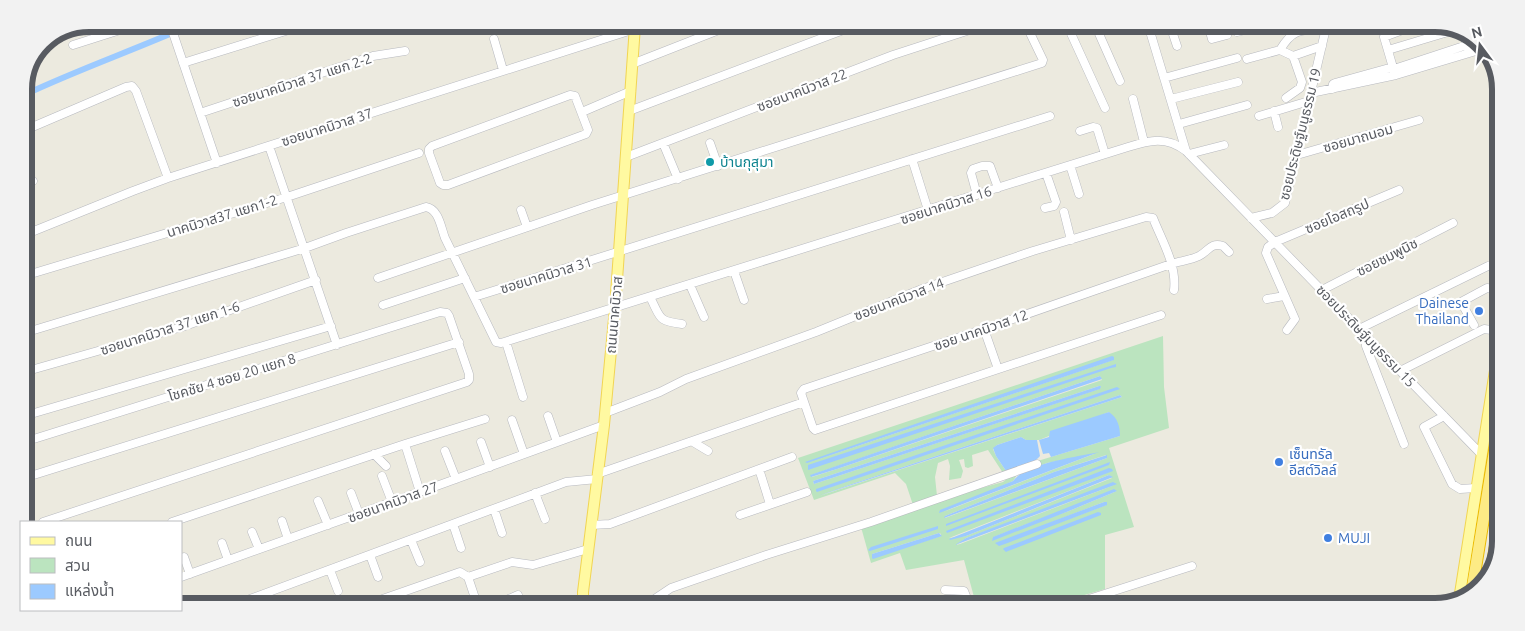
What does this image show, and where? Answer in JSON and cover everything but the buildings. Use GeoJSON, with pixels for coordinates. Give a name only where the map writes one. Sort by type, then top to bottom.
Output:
{"type":"FeatureCollection","features":[{"type":"Feature","properties":{"kind":"highway"},"geometry":{"type":"LineString","coordinates":[[1473,584],[1492,465]]}},
{"type":"Feature","properties":{"kind":"main road","name":"ถนนนาคนิวาส"},"geometry":{"type":"LineString","coordinates":[[583,598],[604,424],[615,308],[635,32]]}},
{"type":"Feature","properties":{"kind":"main road"},"geometry":{"type":"LineString","coordinates":[[1459,594],[1492,383]]}},
{"type":"Feature","properties":{"kind":"street"},"geometry":{"type":"LineString","coordinates":[[73,45],[114,32]]}},
{"type":"Feature","properties":{"kind":"street"},"geometry":{"type":"LineString","coordinates":[[173,32],[217,163]]}},
{"type":"Feature","properties":{"kind":"street"},"geometry":{"type":"LineString","coordinates":[[184,63],[280,32]]}},
{"type":"Feature","properties":{"kind":"street","name":"ซอยนาคนิวาส 37"},"geometry":{"type":"LineString","coordinates":[[33,231],[132,190],[620,32]]}},
{"type":"Feature","properties":{"kind":"street"},"geometry":{"type":"LineString","coordinates":[[632,64],[714,32]]}},
{"type":"Feature","properties":{"kind":"street"},"geometry":{"type":"LineString","coordinates":[[629,111],[838,32]]}},
{"type":"Feature","properties":{"kind":"street","name":"ซอยนาคนิวาส 22"},"geometry":{"type":"LineString","coordinates":[[626,157],[893,55],[964,32]]}},
{"type":"Feature","properties":{"kind":"street"},"geometry":{"type":"LineString","coordinates":[[378,278],[527,227],[1042,63],[1043,60],[1030,33],[1032,32]]}},
{"type":"Feature","properties":{"kind":"street"},"geometry":{"type":"LineString","coordinates":[[1070,32],[1105,108]]}},
{"type":"Feature","properties":{"kind":"street"},"geometry":{"type":"LineString","coordinates":[[1098,32],[1120,81]]}},
{"type":"Feature","properties":{"kind":"street"},"geometry":{"type":"LineString","coordinates":[[1150,32],[1187,152],[1224,145]]}},
{"type":"Feature","properties":{"kind":"street"},"geometry":{"type":"LineString","coordinates":[[1172,32],[1176,46]]}},
{"type":"Feature","properties":{"kind":"street"},"geometry":{"type":"LineString","coordinates":[[1210,32],[1213,39],[1227,35]]}},
{"type":"Feature","properties":{"kind":"street"},"geometry":{"type":"LineString","coordinates":[[1280,50],[1287,38],[1298,32]]}},
{"type":"Feature","properties":{"kind":"street","name":"ซอยประดิษฐ์มนูธรรม 19"},"geometry":{"type":"LineString","coordinates":[[1251,218],[1272,213],[1280,209],[1285,203],[1325,32]]}},
{"type":"Feature","properties":{"kind":"street"},"geometry":{"type":"LineString","coordinates":[[1394,70],[1384,37],[1397,32]]}},
{"type":"Feature","properties":{"kind":"street"},"geometry":{"type":"LineString","coordinates":[[1388,50],[1443,33]]}},
{"type":"Feature","properties":{"kind":"street"},"geometry":{"type":"LineString","coordinates":[[494,39],[503,70]]}},
{"type":"Feature","properties":{"kind":"street"},"geometry":{"type":"LineString","coordinates":[[1466,41],[1470,54]]}},
{"type":"Feature","properties":{"kind":"street"},"geometry":{"type":"LineString","coordinates":[[1394,70],[1467,45]]}},
{"type":"Feature","properties":{"kind":"street"},"geometry":{"type":"LineString","coordinates":[[1247,58],[1280,50],[1293,56],[1322,46]]}},
{"type":"Feature","properties":{"kind":"street","name":"ซอยนาคนิวาส 37 แยก 2-2"},"geometry":{"type":"LineString","coordinates":[[200,112],[373,56],[404,51]]}},
{"type":"Feature","properties":{"kind":"street"},"geometry":{"type":"LineString","coordinates":[[1259,116],[1332,90],[1335,82],[1478,51]]}},
{"type":"Feature","properties":{"kind":"street"},"geometry":{"type":"LineString","coordinates":[[1286,98],[1300,88],[1302,82],[1293,56]]}},
{"type":"Feature","properties":{"kind":"street"},"geometry":{"type":"LineString","coordinates":[[1164,78],[1237,58]]}},
{"type":"Feature","properties":{"kind":"street"},"geometry":{"type":"LineString","coordinates":[[1171,100],[1238,82]]}},
{"type":"Feature","properties":{"kind":"street"},"geometry":{"type":"LineString","coordinates":[[33,127],[132,86],[136,91],[168,178]]}},
{"type":"Feature","properties":{"kind":"street"},"geometry":{"type":"LineString","coordinates":[[582,112],[631,91]]}},
{"type":"Feature","properties":{"kind":"street"},"geometry":{"type":"LineString","coordinates":[[570,95],[575,96],[582,112],[588,130],[586,134],[448,185],[440,183],[429,153],[429,149],[432,146],[570,95]]}},
{"type":"Feature","properties":{"kind":"street"},"geometry":{"type":"LineString","coordinates":[[1133,99],[1144,142]]}},
{"type":"Feature","properties":{"kind":"street"},"geometry":{"type":"LineString","coordinates":[[1178,124],[1247,105]]}},
{"type":"Feature","properties":{"kind":"street"},"geometry":{"type":"LineString","coordinates":[[1274,111],[1278,127]]}},
{"type":"Feature","properties":{"kind":"street","name":"ซอยนาคนิวาส 31"},"geometry":{"type":"LineString","coordinates":[[474,297],[1050,116]]}},
{"type":"Feature","properties":{"kind":"street","name":"ซอยมาถนอม"},"geometry":{"type":"LineString","coordinates":[[1296,155],[1419,120]]}},
{"type":"Feature","properties":{"kind":"street"},"geometry":{"type":"LineString","coordinates":[[1080,131],[1097,128],[1105,154]]}},
{"type":"Feature","properties":{"kind":"street","name":"ซอยนาคนิวาส 16"},"geometry":{"type":"LineString","coordinates":[[504,343],[1144,142],[1169,141],[1187,152],[1251,218]]}},
{"type":"Feature","properties":{"kind":"street"},"geometry":{"type":"LineString","coordinates":[[663,143],[678,179]]}},
{"type":"Feature","properties":{"kind":"street"},"geometry":{"type":"LineString","coordinates":[[710,143],[718,166]]}},
{"type":"Feature","properties":{"kind":"street"},"geometry":{"type":"LineString","coordinates":[[269,146],[337,345]]}},
{"type":"Feature","properties":{"kind":"street","name":"นาคนิวาส37 แยก1-2"},"geometry":{"type":"LineString","coordinates":[[33,273],[287,197],[419,153]]}},
{"type":"Feature","properties":{"kind":"street"},"geometry":{"type":"LineString","coordinates":[[912,158],[928,210]]}},
{"type":"Feature","properties":{"kind":"street"},"geometry":{"type":"LineString","coordinates":[[1070,165],[1079,194]]}},
{"type":"Feature","properties":{"kind":"street"},"geometry":{"type":"LineString","coordinates":[[977,195],[970,173],[973,169],[990,166],[998,188]]}},
{"type":"Feature","properties":{"kind":"street"},"geometry":{"type":"LineString","coordinates":[[1045,208],[1054,206],[1056,202],[1046,173]]}},
{"type":"Feature","properties":{"kind":"street","name":"ซอยโอสถรูป"},"geometry":{"type":"LineString","coordinates":[[1275,242],[1399,190]]}},
{"type":"Feature","properties":{"kind":"street"},"geometry":{"type":"LineString","coordinates":[[33,330],[305,248],[426,207],[435,212],[452,252],[496,342],[504,343],[523,397]]}},
{"type":"Feature","properties":{"kind":"street"},"geometry":{"type":"LineString","coordinates":[[521,210],[527,227]]}},
{"type":"Feature","properties":{"kind":"street"},"geometry":{"type":"LineString","coordinates":[[1064,212],[1071,240]]}},
{"type":"Feature","properties":{"kind":"street","name":"ซอยนาคนิวาส 14"},"geometry":{"type":"LineString","coordinates":[[605,413],[660,392],[686,379],[816,332],[922,289],[1033,251],[1150,217],[1153,218],[1171,264]]}},
{"type":"Feature","properties":{"kind":"street","name":"ซอยประดิษฐ์มนูธรรม 15"},"geometry":{"type":"LineString","coordinates":[[1251,218],[1481,454]]}},
{"type":"Feature","properties":{"kind":"street","name":"ซอยชมพูนิช"},"geometry":{"type":"LineString","coordinates":[[1322,290],[1453,223]]}},
{"type":"Feature","properties":{"kind":"street"},"geometry":{"type":"LineString","coordinates":[[1275,242],[1268,247],[1266,253],[1294,320],[1287,330]]}},
{"type":"Feature","properties":{"kind":"street","name":"ซอย นาคนิวาส 12"},"geometry":{"type":"LineString","coordinates":[[804,402],[801,393],[804,389],[1198,256],[1213,245],[1223,246],[1229,252]]}},
{"type":"Feature","properties":{"kind":"street"},"geometry":{"type":"LineString","coordinates":[[1171,264],[1175,279],[1174,290]]}},
{"type":"Feature","properties":{"kind":"street"},"geometry":{"type":"LineString","coordinates":[[1359,329],[1488,266]]}},
{"type":"Feature","properties":{"kind":"street"},"geometry":{"type":"LineString","coordinates":[[734,271],[744,300]]}},
{"type":"Feature","properties":{"kind":"street"},"geometry":{"type":"LineString","coordinates":[[383,305],[465,278]]}},
{"type":"Feature","properties":{"kind":"street","name":"ซอยนาคนิวาส 37 แยก 1-6"},"geometry":{"type":"LineString","coordinates":[[33,369],[182,326],[316,280]]}},
{"type":"Feature","properties":{"kind":"street"},"geometry":{"type":"LineString","coordinates":[[690,285],[704,316]]}},
{"type":"Feature","properties":{"kind":"street"},"geometry":{"type":"LineString","coordinates":[[1474,325],[1461,302],[1487,288],[1492,289]]}},
{"type":"Feature","properties":{"kind":"street"},"geometry":{"type":"LineString","coordinates":[[1267,299],[1284,296]]}},
{"type":"Feature","properties":{"kind":"street"},"geometry":{"type":"LineString","coordinates":[[650,297],[661,318],[666,322],[682,324]]}},
{"type":"Feature","properties":{"kind":"street","name":"โชคชัย 4 ซอย 20 แยก 8"},"geometry":{"type":"LineString","coordinates":[[33,439],[440,312],[447,313],[449,316],[459,342]]}},
{"type":"Feature","properties":{"kind":"street"},"geometry":{"type":"LineString","coordinates":[[254,598],[536,493],[573,480],[597,476],[804,402],[815,430],[1160,314]]}},
{"type":"Feature","properties":{"kind":"street"},"geometry":{"type":"LineString","coordinates":[[33,413],[331,326]]}},
{"type":"Feature","properties":{"kind":"street"},"geometry":{"type":"LineString","coordinates":[[984,329],[998,369]]}},
{"type":"Feature","properties":{"kind":"street"},"geometry":{"type":"LineString","coordinates":[[1400,371],[1484,329],[1492,330]]}},
{"type":"Feature","properties":{"kind":"street"},"geometry":{"type":"LineString","coordinates":[[1366,336],[1366,346],[1404,444]]}},
{"type":"Feature","properties":{"kind":"street"},"geometry":{"type":"LineString","coordinates":[[33,475],[459,342],[469,374],[467,382],[46,521]]}},
{"type":"Feature","properties":{"kind":"street"},"geometry":{"type":"LineString","coordinates":[[548,416],[557,442]]}},
{"type":"Feature","properties":{"kind":"street"},"geometry":{"type":"LineString","coordinates":[[1444,416],[1424,427],[1452,484],[1460,489],[1476,488]]}},
{"type":"Feature","properties":{"kind":"street"},"geometry":{"type":"LineString","coordinates":[[175,521],[485,419]]}},
{"type":"Feature","properties":{"kind":"street"},"geometry":{"type":"LineString","coordinates":[[512,420],[524,454]]}},
{"type":"Feature","properties":{"kind":"street","name":"ซอยนาคนิวาส 27"},"geometry":{"type":"LineString","coordinates":[[182,577],[490,467],[604,424]]}},
{"type":"Feature","properties":{"kind":"street"},"geometry":{"type":"LineString","coordinates":[[481,442],[490,467]]}},
{"type":"Feature","properties":{"kind":"street"},"geometry":{"type":"LineString","coordinates":[[693,442],[708,451]]}},
{"type":"Feature","properties":{"kind":"street"},"geometry":{"type":"LineString","coordinates":[[405,444],[420,492]]}},
{"type":"Feature","properties":{"kind":"street"},"geometry":{"type":"LineString","coordinates":[[445,451],[456,479]]}},
{"type":"Feature","properties":{"kind":"street"},"geometry":{"type":"LineString","coordinates":[[374,454],[386,466]]}},
{"type":"Feature","properties":{"kind":"street"},"geometry":{"type":"LineString","coordinates":[[591,525],[610,524],[792,457]]}},
{"type":"Feature","properties":{"kind":"street"},"geometry":{"type":"LineString","coordinates":[[656,598],[671,588],[766,555],[871,522],[1037,464]]}},
{"type":"Feature","properties":{"kind":"street"},"geometry":{"type":"LineString","coordinates":[[758,468],[770,504]]}},
{"type":"Feature","properties":{"kind":"street"},"geometry":{"type":"LineString","coordinates":[[382,476],[392,502]]}},
{"type":"Feature","properties":{"kind":"street"},"geometry":{"type":"LineString","coordinates":[[740,515],[807,492]]}},
{"type":"Feature","properties":{"kind":"street"},"geometry":{"type":"LineString","coordinates":[[351,493],[359,514]]}},
{"type":"Feature","properties":{"kind":"street"},"geometry":{"type":"LineString","coordinates":[[536,493],[545,519]]}},
{"type":"Feature","properties":{"kind":"street"},"geometry":{"type":"LineString","coordinates":[[318,501],[328,525]]}},
{"type":"Feature","properties":{"kind":"street"},"geometry":{"type":"LineString","coordinates":[[494,509],[502,533]]}},
{"type":"Feature","properties":{"kind":"street"},"geometry":{"type":"LineString","coordinates":[[282,521],[288,539]]}},
{"type":"Feature","properties":{"kind":"street"},"geometry":{"type":"LineString","coordinates":[[453,524],[461,548]]}},
{"type":"Feature","properties":{"kind":"street"},"geometry":{"type":"LineString","coordinates":[[252,532],[259,549]]}},
{"type":"Feature","properties":{"kind":"street"},"geometry":{"type":"LineString","coordinates":[[411,540],[420,562]]}},
{"type":"Feature","properties":{"kind":"street"},"geometry":{"type":"LineString","coordinates":[[222,543],[228,560]]}},
{"type":"Feature","properties":{"kind":"street"},"geometry":{"type":"LineString","coordinates":[[468,577],[512,562],[533,565],[588,549]]}},
{"type":"Feature","properties":{"kind":"street"},"geometry":{"type":"LineString","coordinates":[[370,555],[378,577]]}},
{"type":"Feature","properties":{"kind":"street"},"geometry":{"type":"LineString","coordinates":[[184,557],[190,574]]}},
{"type":"Feature","properties":{"kind":"street"},"geometry":{"type":"LineString","coordinates":[[1092,598],[1192,566]]}},
{"type":"Feature","properties":{"kind":"street"},"geometry":{"type":"LineString","coordinates":[[330,570],[338,591]]}},
{"type":"Feature","properties":{"kind":"street"},"geometry":{"type":"LineString","coordinates":[[387,598],[455,573],[463,573],[468,577],[475,598]]}},
{"type":"Feature","properties":{"kind":"street"},"geometry":{"type":"LineString","coordinates":[[945,590],[964,591],[967,598]]}},
{"type":"Feature","properties":{"kind":"street"},"geometry":{"type":"LineString","coordinates":[[511,598],[518,595]]}},
{"type":"Feature","properties":{"kind":"green space"},"geometry":{"type":"Polygon","coordinates":[[[1163,336],[1164,387],[1169,428],[1109,448],[1134,527],[1105,535],[1105,589],[1074,598],[975,598],[964,560],[906,570],[900,553],[871,563],[861,527],[941,499],[1003,482],[1015,472],[1031,463],[1120,436],[1109,412],[1039,440],[1026,440],[1021,437],[997,445],[993,449],[1006,471],[1005,473],[1003,473],[988,450],[972,455],[973,466],[968,468],[965,467],[964,459],[959,460],[963,471],[961,478],[949,480],[950,466],[948,459],[938,463],[935,477],[937,496],[913,505],[906,484],[895,473],[814,500],[798,458],[1163,336]],[[1114,357],[807,463],[1113,360],[1114,357]],[[1100,376],[811,475],[812,477],[1102,380],[1100,376]],[[1101,386],[813,481],[814,484],[1099,389],[1101,386]],[[1120,395],[819,496],[1122,397],[1120,395]],[[1094,454],[1047,463],[1017,475],[1013,481],[943,512],[1094,454]],[[1106,455],[1054,472],[945,516],[945,518],[1107,458],[1106,455]],[[1109,475],[949,538],[966,536],[1112,478],[1109,475]],[[1117,484],[966,538],[956,545],[1117,484]],[[1117,491],[1107,493],[991,538],[1069,511],[1117,491]],[[1104,502],[995,544],[1106,505],[1104,502]],[[939,533],[872,554],[872,558],[941,536],[941,534],[939,533]]]}},
{"type":"Feature","properties":{"kind":"water"},"geometry":{"type":"Polygon","coordinates":[[[1112,356],[1114,360],[807,463],[805,462],[1112,356]]]}},
{"type":"Feature","properties":{"kind":"water"},"geometry":{"type":"Polygon","coordinates":[[[1116,364],[1116,367],[808,470],[808,465],[1116,364]]]}},
{"type":"Feature","properties":{"kind":"water"},"geometry":{"type":"Polygon","coordinates":[[[1100,376],[1102,379],[837,469],[811,477],[810,475],[1100,376]]]}},
{"type":"Feature","properties":{"kind":"water"},"geometry":{"type":"Polygon","coordinates":[[[1101,386],[1100,389],[814,484],[813,481],[1101,386]]]}},
{"type":"Feature","properties":{"kind":"water"},"geometry":{"type":"Polygon","coordinates":[[[1117,387],[1120,389],[816,491],[816,489],[1117,387]]]}},
{"type":"Feature","properties":{"kind":"water"},"geometry":{"type":"Polygon","coordinates":[[[1120,395],[1122,397],[818,496],[849,485],[1120,395]]]}},
{"type":"Feature","properties":{"kind":"water"},"geometry":{"type":"Polygon","coordinates":[[[1109,412],[1118,423],[1120,436],[1051,457],[1049,453],[1043,454],[1039,440],[1049,437],[1050,431],[1109,412]]]}},
{"type":"Feature","properties":{"kind":"water"},"geometry":{"type":"Polygon","coordinates":[[[1021,437],[1026,440],[1037,440],[1040,456],[1029,464],[1006,471],[993,448],[1021,437]]]}},
{"type":"Feature","properties":{"kind":"water"},"geometry":{"type":"Polygon","coordinates":[[[1099,452],[939,513],[940,510],[1013,481],[1020,475],[1040,465],[1099,452]]]}},
{"type":"Feature","properties":{"kind":"water"},"geometry":{"type":"Polygon","coordinates":[[[1107,455],[1107,458],[944,518],[1054,472],[1107,455]]]}},
{"type":"Feature","properties":{"kind":"water"},"geometry":{"type":"Polygon","coordinates":[[[1110,462],[1109,465],[946,526],[946,524],[1110,462]]]}},
{"type":"Feature","properties":{"kind":"water"},"geometry":{"type":"Polygon","coordinates":[[[1109,468],[1113,471],[947,533],[946,531],[1109,468]]]}},
{"type":"Feature","properties":{"kind":"water"},"geometry":{"type":"Polygon","coordinates":[[[1109,475],[1113,477],[966,536],[949,539],[1109,475]]]}},
{"type":"Feature","properties":{"kind":"water"},"geometry":{"type":"Polygon","coordinates":[[[1113,482],[1117,484],[955,545],[966,538],[1113,482]]]}},
{"type":"Feature","properties":{"kind":"water"},"geometry":{"type":"Polygon","coordinates":[[[1114,489],[1117,491],[992,541],[993,537],[1114,489]]]}},
{"type":"Feature","properties":{"kind":"water"},"geometry":{"type":"Polygon","coordinates":[[[1107,502],[1107,505],[1005,544],[999,546],[995,543],[1107,502]]]}},
{"type":"Feature","properties":{"kind":"water"},"geometry":{"type":"Polygon","coordinates":[[[1098,512],[1101,515],[1006,552],[1003,549],[1004,548],[1098,512]]]}},
{"type":"Feature","properties":{"kind":"water"},"geometry":{"type":"Polygon","coordinates":[[[938,526],[938,529],[870,551],[868,550],[871,547],[938,526]]]}},
{"type":"Feature","properties":{"kind":"water"},"geometry":{"type":"Polygon","coordinates":[[[939,533],[942,536],[872,558],[872,554],[939,533]]]}},
{"type":"Feature","properties":{"kind":"waterway"},"geometry":{"type":"LineString","coordinates":[[33,91],[174,32]]}},
{"type":"Feature","properties":{"kind":"place","name":"บ้านกุสุมา"},"geometry":{"type":"Point","coordinates":[710,162]}},
{"type":"Feature","properties":{"kind":"place","name":"Dainese Thailand"},"geometry":{"type":"Point","coordinates":[1479,311]}},
{"type":"Feature","properties":{"kind":"place","name":"เซ็นทรัล อีสต์วิลล์"},"geometry":{"type":"Point","coordinates":[1279,462]}},
{"type":"Feature","properties":{"kind":"place","name":"MUJI"},"geometry":{"type":"Point","coordinates":[1328,538]}}]}
